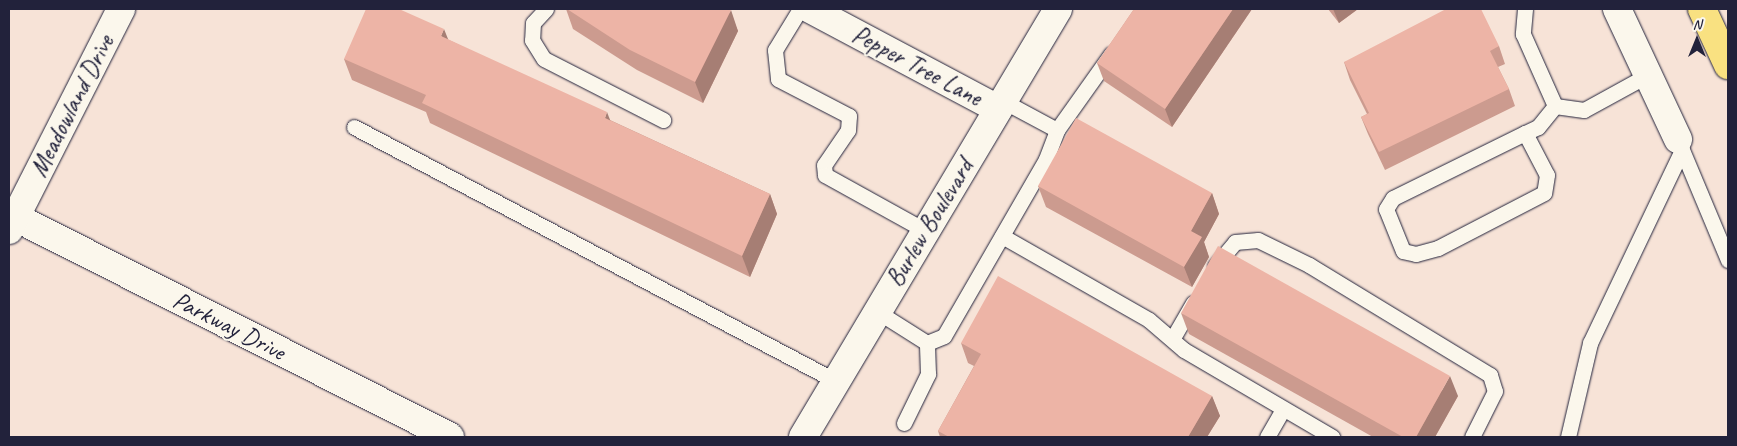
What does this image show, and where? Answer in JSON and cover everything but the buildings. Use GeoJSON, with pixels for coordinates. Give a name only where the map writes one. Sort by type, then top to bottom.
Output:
{"type":"FeatureCollection","features":[{"type":"Feature","properties":{"kind":"main road"},"geometry":{"type":"LineString","coordinates":[[1702,9],[1728,65]]}},
{"type":"Feature","properties":{"kind":"street","name":"Meadowland Drive"},"geometry":{"type":"LineString","coordinates":[[11,221],[121,9]]}},
{"type":"Feature","properties":{"kind":"street","name":"Pepper Tree Lane"},"geometry":{"type":"LineString","coordinates":[[810,9],[1001,105]]}},
{"type":"Feature","properties":{"kind":"street","name":"Burlew Boulevard"},"geometry":{"type":"LineString","coordinates":[[803,437],[1058,9]]}},
{"type":"Feature","properties":{"kind":"street"},"geometry":{"type":"LineString","coordinates":[[1617,9],[1680,145]]}},
{"type":"Feature","properties":{"kind":"street","name":"Parkway Drive"},"geometry":{"type":"LineString","coordinates":[[11,221],[450,437]]}},
{"type":"Feature","properties":{"kind":"lane"},"geometry":{"type":"LineString","coordinates":[[546,9],[533,23],[532,40],[544,59],[664,120]]}},
{"type":"Feature","properties":{"kind":"lane"},"geometry":{"type":"LineString","coordinates":[[800,9],[775,50],[778,79],[849,116],[848,130],[824,165],[825,175],[926,231]]}},
{"type":"Feature","properties":{"kind":"lane"},"geometry":{"type":"LineString","coordinates":[[1524,9],[1523,34],[1555,106]]}},
{"type":"Feature","properties":{"kind":"lane"},"geometry":{"type":"LineString","coordinates":[[927,344],[944,336],[1002,236],[1057,130],[1120,41]]}},
{"type":"Feature","properties":{"kind":"lane"},"geometry":{"type":"LineString","coordinates":[[1555,106],[1584,110],[1648,75]]}},
{"type":"Feature","properties":{"kind":"lane"},"geometry":{"type":"LineString","coordinates":[[1001,105],[1057,130]]}},
{"type":"Feature","properties":{"kind":"lane"},"geometry":{"type":"LineString","coordinates":[[1525,133],[1547,175],[1544,194],[1438,248],[1416,254],[1403,251],[1386,209],[1392,198],[1525,133],[1543,122],[1555,106]]}},
{"type":"Feature","properties":{"kind":"lane"},"geometry":{"type":"LineString","coordinates":[[354,126],[836,381]]}},
{"type":"Feature","properties":{"kind":"lane"},"geometry":{"type":"LineString","coordinates":[[1680,145],[1728,260]]}},
{"type":"Feature","properties":{"kind":"lane"},"geometry":{"type":"LineString","coordinates":[[1568,437],[1590,344],[1680,145]]}},
{"type":"Feature","properties":{"kind":"lane"},"geometry":{"type":"LineString","coordinates":[[1002,236],[1174,336],[1184,350],[1332,437]]}},
{"type":"Feature","properties":{"kind":"lane"},"geometry":{"type":"LineString","coordinates":[[1174,336],[1205,284],[1235,242],[1258,240],[1309,265],[1490,374],[1495,391],[1472,437]]}},
{"type":"Feature","properties":{"kind":"lane"},"geometry":{"type":"LineString","coordinates":[[878,312],[927,344]]}},
{"type":"Feature","properties":{"kind":"lane"},"geometry":{"type":"LineString","coordinates":[[904,423],[928,374],[927,344]]}},
{"type":"Feature","properties":{"kind":"lane"},"geometry":{"type":"LineString","coordinates":[[1267,437],[1284,409]]}}]}
